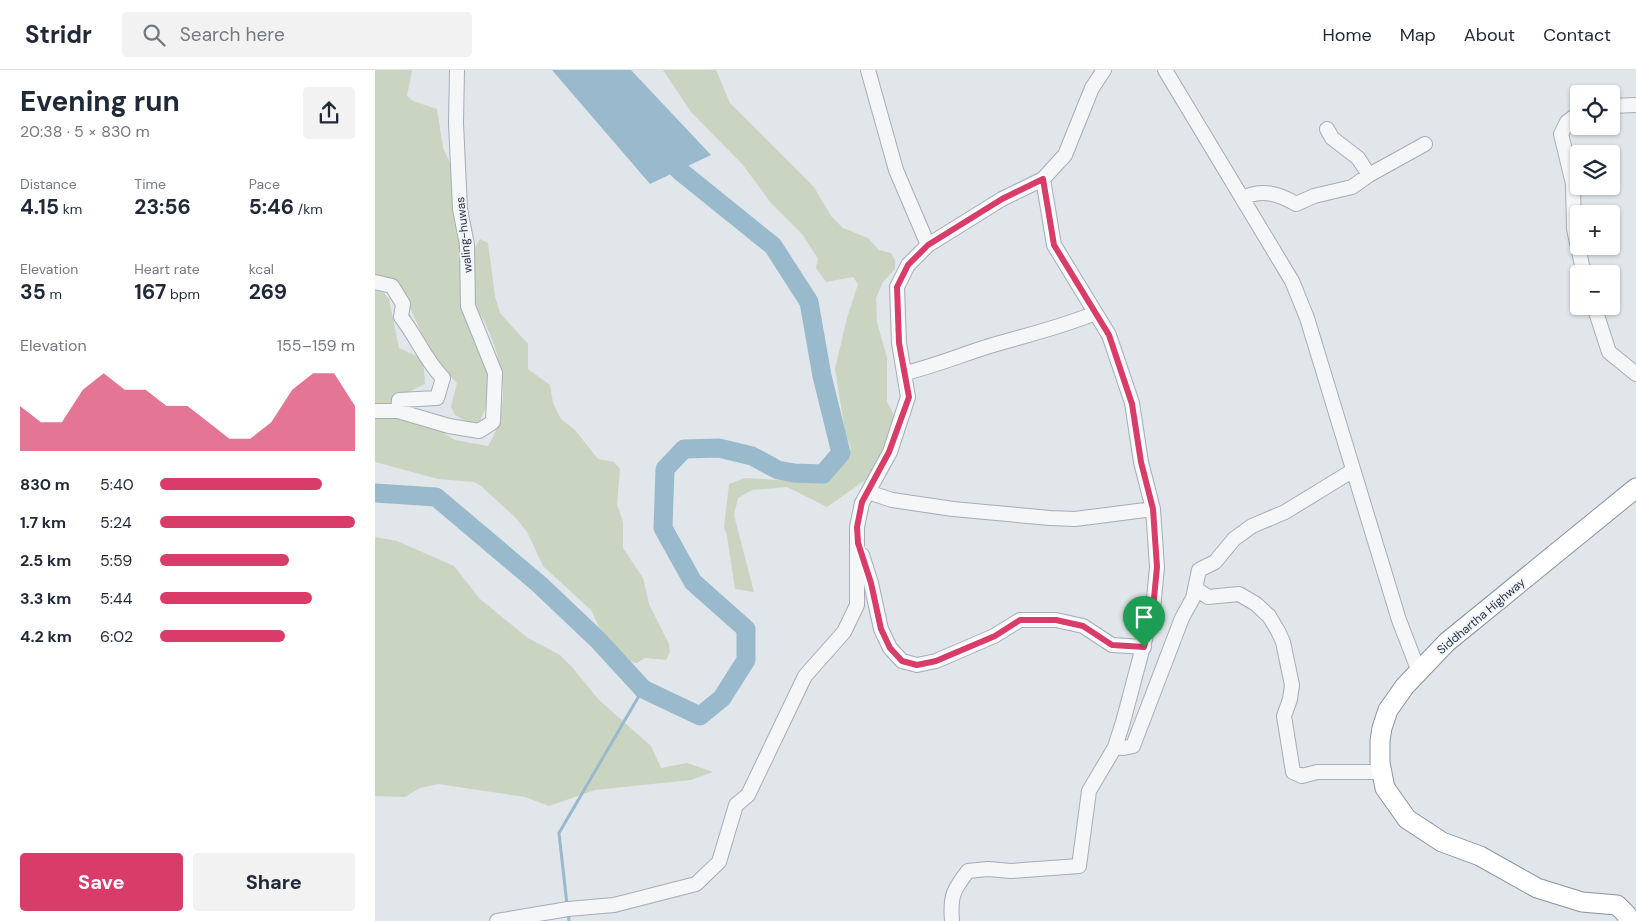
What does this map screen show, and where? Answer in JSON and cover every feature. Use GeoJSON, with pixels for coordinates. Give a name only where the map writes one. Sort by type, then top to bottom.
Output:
{"type":"FeatureCollection","features":[{"type":"Feature","properties":{"kind":"highway","name":"Siddhartha Highway"},"geometry":{"type":"LineString","coordinates":[[1627,921],[1627,915],[1617,905],[1582,902],[1537,888],[1507,869],[1480,856],[1442,842],[1407,819],[1385,788],[1382,772],[1381,735],[1388,710],[1405,686],[1447,642],[1636,488]]}},
{"type":"Feature","properties":{"kind":"street","name":"waling-huwas"},"geometry":{"type":"LineString","coordinates":[[375,411],[398,411],[449,426],[479,431],[493,422],[495,373],[468,306],[467,245],[459,209],[456,123],[457,70]]}},
{"type":"Feature","properties":{"kind":"street"},"geometry":{"type":"LineString","coordinates":[[868,70],[896,170],[928,245]]}},
{"type":"Feature","properties":{"kind":"street"},"geometry":{"type":"LineString","coordinates":[[497,921],[568,909],[614,905],[696,884],[719,862],[737,805],[748,795],[802,682],[844,632],[857,605],[857,527],[862,502],[889,452],[909,397],[899,343],[897,287],[908,265],[928,245],[1002,199],[1043,179],[1065,155],[1092,88],[1104,70]]}},
{"type":"Feature","properties":{"kind":"street"},"geometry":{"type":"LineString","coordinates":[[1165,70],[1296,290],[1307,318],[1352,471],[1399,620],[1419,672]]}},
{"type":"Feature","properties":{"kind":"street"},"geometry":{"type":"LineString","coordinates":[[1620,106],[1636,105]]}},
{"type":"Feature","properties":{"kind":"street"},"geometry":{"type":"LineString","coordinates":[[1570,120],[1561,134],[1573,184],[1574,229],[1582,265]]}},
{"type":"Feature","properties":{"kind":"street"},"geometry":{"type":"LineString","coordinates":[[1327,129],[1332,138],[1358,158],[1369,175]]}},
{"type":"Feature","properties":{"kind":"street"},"geometry":{"type":"LineString","coordinates":[[1242,198],[1264,192],[1282,196],[1297,204],[1314,196],[1352,186],[1425,144]]}},
{"type":"Feature","properties":{"kind":"street"},"geometry":{"type":"LineString","coordinates":[[952,921],[950,901],[955,887],[968,871],[988,869],[1011,871],[1079,866],[1089,791],[1115,747],[1153,609],[1157,567],[1153,509],[1141,462],[1132,404],[1109,335],[1054,245],[1043,179]]}},
{"type":"Feature","properties":{"kind":"street"},"geometry":{"type":"LineString","coordinates":[[375,282],[392,286],[403,304],[401,317],[414,333],[431,366],[443,378],[437,398],[399,400],[398,411]]}},
{"type":"Feature","properties":{"kind":"street"},"geometry":{"type":"LineString","coordinates":[[905,373],[928,368],[990,346],[1076,321],[1095,312]]}},
{"type":"Feature","properties":{"kind":"street"},"geometry":{"type":"LineString","coordinates":[[1597,315],[1609,352],[1636,374]]}},
{"type":"Feature","properties":{"kind":"street"},"geometry":{"type":"LineString","coordinates":[[1115,747],[1133,746],[1156,682],[1182,618],[1193,598],[1199,570],[1215,562],[1234,539],[1252,526],[1285,512],[1352,471]]}},
{"type":"Feature","properties":{"kind":"street"},"geometry":{"type":"LineString","coordinates":[[867,492],[892,500],[962,510],[1075,519],[1153,509]]}},
{"type":"Feature","properties":{"kind":"street"},"geometry":{"type":"LineString","coordinates":[[858,543],[871,583],[881,629],[890,648],[902,661],[917,665],[936,661],[995,636],[1020,620],[1056,620],[1083,626],[1112,645],[1144,647]]}},
{"type":"Feature","properties":{"kind":"street"},"geometry":{"type":"LineString","coordinates":[[1195,588],[1208,597],[1239,594],[1256,604],[1269,616],[1278,631],[1283,642],[1291,685],[1290,699],[1284,716],[1293,772],[1302,776],[1317,772],[1382,772]]}},
{"type":"Feature","properties":{"kind":"green space"},"geometry":{"type":"Polygon","coordinates":[[[375,70],[412,70],[407,96],[413,101],[437,109],[443,148],[454,171],[452,205],[459,229],[464,301],[490,373],[489,399],[480,422],[471,424],[455,415],[451,407],[457,383],[432,357],[403,292],[375,278],[375,70]]]}},
{"type":"Feature","properties":{"kind":"green space"},"geometry":{"type":"Polygon","coordinates":[[[663,70],[716,70],[730,103],[814,187],[831,216],[843,228],[868,238],[879,250],[891,253],[895,260],[895,269],[883,282],[876,298],[877,322],[887,358],[887,402],[895,417],[894,434],[868,478],[827,507],[787,487],[752,490],[738,498],[734,515],[754,592],[735,589],[724,527],[729,484],[745,478],[813,482],[830,475],[848,456],[851,448],[845,432],[835,369],[847,318],[858,284],[853,277],[826,282],[816,268],[818,259],[803,235],[771,203],[743,165],[691,112],[663,70]]]}},
{"type":"Feature","properties":{"kind":"green space"},"geometry":{"type":"Polygon","coordinates":[[[480,239],[488,243],[495,296],[500,313],[528,344],[528,369],[550,385],[553,403],[561,419],[575,430],[598,459],[614,462],[620,469],[617,504],[623,522],[623,548],[643,578],[649,604],[669,644],[670,652],[666,660],[645,658],[637,663],[629,661],[599,627],[591,610],[543,566],[527,532],[516,518],[482,487],[474,482],[438,479],[375,462],[375,290],[383,292],[389,299],[399,348],[423,359],[425,384],[396,398],[427,423],[455,440],[488,446],[496,431],[503,400],[503,385],[501,369],[492,338],[475,302],[472,257],[480,239]]]}},
{"type":"Feature","properties":{"kind":"green space"},"geometry":{"type":"Polygon","coordinates":[[[375,537],[397,541],[454,566],[480,599],[528,638],[560,655],[599,700],[651,746],[661,768],[687,763],[713,772],[691,780],[595,790],[549,806],[525,797],[438,784],[420,788],[405,797],[375,796],[375,537]]]}},
{"type":"Feature","properties":{"kind":"water"},"geometry":{"type":"Polygon","coordinates":[[[552,70],[631,70],[711,155],[650,184],[552,70]]]}},
{"type":"Feature","properties":{"kind":"waterway"},"geometry":{"type":"LineString","coordinates":[[375,493],[436,497],[539,584],[598,640],[643,689],[700,716],[722,698],[746,660],[746,629],[693,582],[663,528],[665,469],[684,449],[719,448],[752,456],[778,470],[794,473],[823,474],[841,453],[822,376],[809,302],[773,246],[680,171],[663,153]]}},
{"type":"Feature","properties":{"kind":"waterway"},"geometry":{"type":"LineString","coordinates":[[567,905],[559,833],[643,689]]}},
{"type":"Feature","properties":{"kind":"waterway"},"geometry":{"type":"LineString","coordinates":[[568,912],[569,921]]}},
{"type":"Feature","properties":{"kind":"route"},"geometry":{"type":"LineString","coordinates":[[1043,179],[1054,245],[1064,265],[1109,335],[1132,404],[1141,462],[1153,509],[1157,567],[1153,609],[1144,647],[1112,645],[1083,626],[1056,620],[1020,620],[995,636],[936,661],[917,665],[902,661],[890,648],[881,629],[871,583],[858,543],[857,527],[862,502],[889,452],[909,397],[899,343],[897,287],[908,265],[928,245],[965,221],[1002,199],[1043,179]]}}]}
